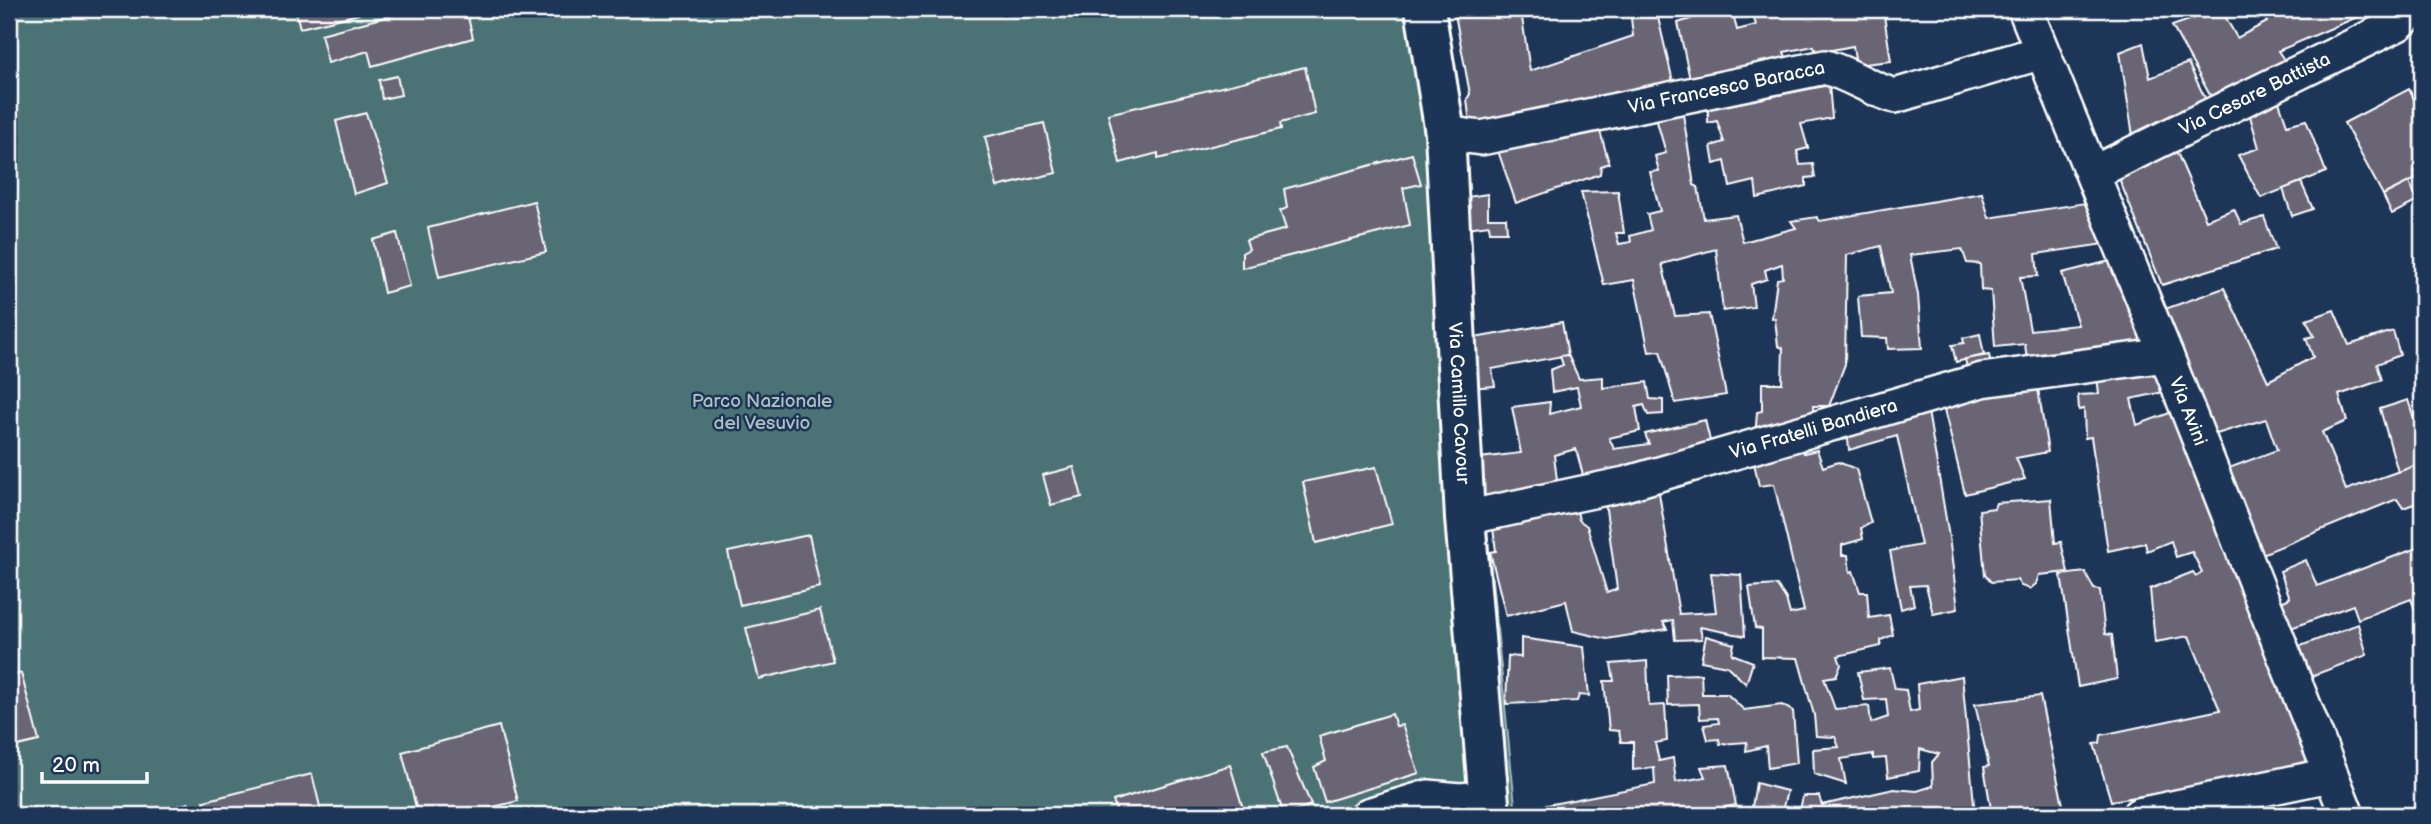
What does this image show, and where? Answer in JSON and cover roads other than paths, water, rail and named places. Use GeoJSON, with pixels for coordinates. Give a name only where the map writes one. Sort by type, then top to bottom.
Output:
{"type":"FeatureCollection","features":[{"type":"Feature","properties":{"kind":"street","name":"Via Camillo Cavour"},"geometry":{"type":"LineString","coordinates":[[1368,815],[1428,797],[1490,807],[1465,518],[1445,132],[1425,9]]}},
{"type":"Feature","properties":{"kind":"street","name":"Via Avini"},"geometry":{"type":"LineString","coordinates":[[2025,9],[2166,355],[2347,815]]}},
{"type":"Feature","properties":{"kind":"street","name":"Via Cesare Battista"},"geometry":{"type":"LineString","coordinates":[[2093,173],[2398,24],[2415,9]]}},
{"type":"Feature","properties":{"kind":"street","name":"Via Francesco Baracca"},"geometry":{"type":"LineString","coordinates":[[1445,132],[1481,138],[1825,66],[1847,73],[1875,90],[1895,96],[2042,52]]}},
{"type":"Feature","properties":{"kind":"street","name":"Via Fratelli Bandiera"},"geometry":{"type":"LineString","coordinates":[[1465,518],[1625,484],[1982,380],[2166,355]]}},
{"type":"Feature","properties":{"kind":"street"},"geometry":{"type":"LineString","coordinates":[[2139,815],[2330,775]]}},
{"type":"Feature","properties":{"kind":"park label","name":"Parco Nazionale del Vesuvio"},"geometry":{"type":"Point","coordinates":[762,412]}}]}
